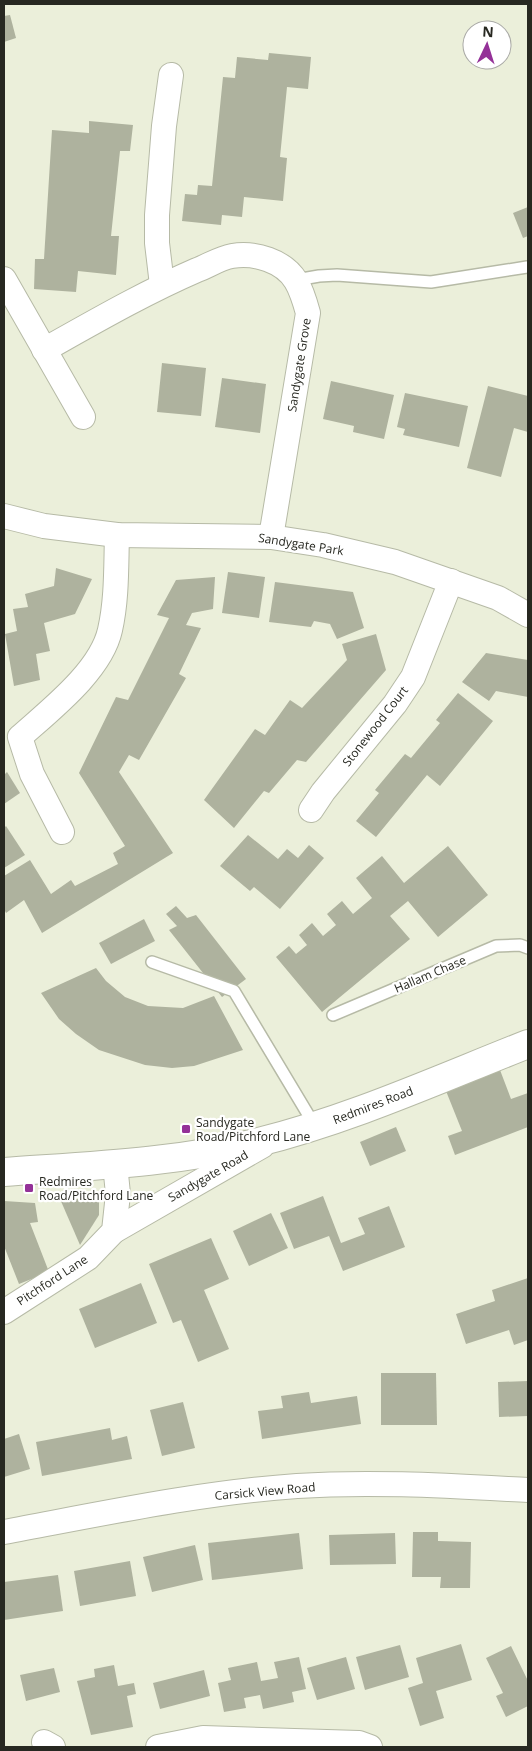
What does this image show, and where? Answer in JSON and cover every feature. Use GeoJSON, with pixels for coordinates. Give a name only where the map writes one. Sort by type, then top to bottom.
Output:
{"type":"FeatureCollection","features":[{"type":"Feature","properties":{"kind":"street"},"geometry":{"type":"LineString","coordinates":[[162,285],[157,243],[157,216],[164,126],[171,75]]}},
{"type":"Feature","properties":{"kind":"street","name":"Sandygate Grove"},"geometry":{"type":"LineString","coordinates":[[44,350],[162,285],[232,256],[254,256],[269,260],[285,268],[296,280],[304,297],[308,313],[271,537]]}},
{"type":"Feature","properties":{"kind":"street"},"geometry":{"type":"LineString","coordinates":[[4,279],[83,417]]}},
{"type":"Feature","properties":{"kind":"street","name":"Sandygate Park"},"geometry":{"type":"LineString","coordinates":[[4,516],[44,526],[117,535],[271,537],[323,545],[395,562],[451,581],[498,598],[528,615]]}},
{"type":"Feature","properties":{"kind":"street"},"geometry":{"type":"LineString","coordinates":[[62,832],[12,735],[73,690],[95,664],[110,632],[115,600],[117,535]]}},
{"type":"Feature","properties":{"kind":"street","name":"Stonewood Court"},"geometry":{"type":"LineString","coordinates":[[311,810],[323,792],[395,704],[412,677],[451,581]]}},
{"type":"Feature","properties":{"kind":"street","name":"Redmires Road"},"geometry":{"type":"LineString","coordinates":[[4,1172],[115,1164],[188,1156],[254,1144],[351,1114],[528,1044]]}},
{"type":"Feature","properties":{"kind":"street","name":"Sandygate Road"},"geometry":{"type":"LineString","coordinates":[[114,1231],[276,1137]]}},
{"type":"Feature","properties":{"kind":"street"},"geometry":{"type":"LineString","coordinates":[[114,1231],[118,1194],[115,1164]]}},
{"type":"Feature","properties":{"kind":"street","name":"Pitchford Lane"},"geometry":{"type":"LineString","coordinates":[[4,1312],[88,1258],[114,1231]]}},
{"type":"Feature","properties":{"kind":"street","name":"Carsick View Road"},"geometry":{"type":"LineString","coordinates":[[4,1532],[187,1499],[298,1486],[382,1484],[528,1490]]}},
{"type":"Feature","properties":{"kind":"street"},"geometry":{"type":"LineString","coordinates":[[158,1747],[203,1738],[359,1743],[370,1747]]}},
{"type":"Feature","properties":{"kind":"lane"},"geometry":{"type":"LineString","coordinates":[[296,280],[337,275],[431,282],[527,267]]}},
{"type":"Feature","properties":{"kind":"lane","name":"Hallam Chase"},"geometry":{"type":"LineString","coordinates":[[333,1015],[496,946],[520,945],[528,948]]}},
{"type":"Feature","properties":{"kind":"lane"},"geometry":{"type":"LineString","coordinates":[[152,962],[234,991],[315,1126]]}},
{"type":"Feature","properties":{"kind":"building"},"geometry":{"type":"Polygon","coordinates":[[[10,15],[16,38],[4,42],[4,16],[10,15]]]}},
{"type":"Feature","properties":{"kind":"building"},"geometry":{"type":"Polygon","coordinates":[[[269,53],[311,57],[308,89],[287,87],[280,157],[287,158],[283,201],[244,197],[242,217],[222,215],[221,225],[182,221],[185,194],[197,195],[198,185],[212,186],[223,77],[235,78],[237,57],[268,60],[269,53]]]}},
{"type":"Feature","properties":{"kind":"building"},"geometry":{"type":"Polygon","coordinates":[[[89,121],[133,125],[130,151],[120,151],[111,236],[119,236],[116,275],[78,271],[76,292],[34,289],[35,259],[44,259],[52,130],[89,133],[89,121]]]}},
{"type":"Feature","properties":{"kind":"building"},"geometry":{"type":"Polygon","coordinates":[[[528,207],[528,236],[523,238],[513,213],[528,207]]]}},
{"type":"Feature","properties":{"kind":"building"},"geometry":{"type":"Polygon","coordinates":[[[162,363],[206,368],[201,416],[157,412],[162,363]]]}},
{"type":"Feature","properties":{"kind":"building"},"geometry":{"type":"Polygon","coordinates":[[[222,378],[266,384],[260,433],[215,427],[222,378]]]}},
{"type":"Feature","properties":{"kind":"building"},"geometry":{"type":"Polygon","coordinates":[[[331,381],[394,395],[384,439],[353,432],[354,426],[323,419],[331,381]]]}},
{"type":"Feature","properties":{"kind":"building"},"geometry":{"type":"Polygon","coordinates":[[[488,386],[528,396],[528,432],[514,428],[501,477],[467,468],[488,386]]]}},
{"type":"Feature","properties":{"kind":"building"},"geometry":{"type":"Polygon","coordinates":[[[405,393],[468,406],[459,447],[403,435],[405,429],[397,427],[405,393]]]}},
{"type":"Feature","properties":{"kind":"building"},"geometry":{"type":"Polygon","coordinates":[[[56,568],[92,579],[75,614],[44,623],[50,651],[36,654],[40,680],[14,686],[5,634],[17,631],[13,609],[28,607],[25,594],[54,586],[56,568]]]}},
{"type":"Feature","properties":{"kind":"building"},"geometry":{"type":"Polygon","coordinates":[[[228,572],[265,577],[259,618],[222,613],[228,572]]]}},
{"type":"Feature","properties":{"kind":"building"},"geometry":{"type":"Polygon","coordinates":[[[215,577],[213,609],[192,613],[186,625],[201,628],[179,674],[186,678],[139,760],[129,755],[119,772],[173,853],[42,933],[24,900],[6,913],[4,909],[4,876],[30,860],[51,894],[71,880],[75,886],[118,864],[113,853],[125,846],[79,773],[116,697],[128,700],[169,618],[157,615],[176,580],[215,577]]]}},
{"type":"Feature","properties":{"kind":"building"},"geometry":{"type":"Polygon","coordinates":[[[275,582],[353,592],[364,628],[337,639],[330,624],[314,621],[311,627],[269,622],[275,582]]]}},
{"type":"Feature","properties":{"kind":"building"},"geometry":{"type":"Polygon","coordinates":[[[376,634],[386,670],[306,762],[297,760],[269,793],[264,791],[234,828],[204,800],[255,729],[265,735],[290,700],[302,708],[347,660],[342,644],[376,634]]]}},
{"type":"Feature","properties":{"kind":"building"},"geometry":{"type":"Polygon","coordinates":[[[486,653],[528,660],[528,697],[496,691],[489,701],[462,682],[486,653]]]}},
{"type":"Feature","properties":{"kind":"building"},"geometry":{"type":"Polygon","coordinates":[[[458,693],[493,721],[440,786],[427,775],[376,837],[356,821],[379,793],[375,790],[405,754],[411,758],[440,723],[436,720],[458,693]]]}},
{"type":"Feature","properties":{"kind":"building"},"geometry":{"type":"Polygon","coordinates":[[[7,772],[20,793],[4,804],[4,775],[7,772]]]}},
{"type":"Feature","properties":{"kind":"building"},"geometry":{"type":"Polygon","coordinates":[[[6,826],[25,855],[4,868],[4,828],[6,826]]]}},
{"type":"Feature","properties":{"kind":"building"},"geometry":{"type":"Polygon","coordinates":[[[248,835],[278,859],[287,849],[298,858],[309,845],[324,858],[280,909],[254,887],[250,891],[220,866],[248,835]]]}},
{"type":"Feature","properties":{"kind":"building"},"geometry":{"type":"Polygon","coordinates":[[[448,846],[488,895],[438,937],[408,901],[390,916],[410,939],[322,1012],[276,957],[289,946],[296,954],[307,945],[299,935],[312,923],[323,936],[336,925],[327,914],[342,901],[353,914],[372,898],[356,878],[382,856],[404,883],[448,846]]]}},
{"type":"Feature","properties":{"kind":"building"},"geometry":{"type":"Polygon","coordinates":[[[176,906],[187,918],[196,915],[246,979],[222,997],[169,930],[177,926],[166,914],[176,906]]]}},
{"type":"Feature","properties":{"kind":"building"},"geometry":{"type":"Polygon","coordinates":[[[144,919],[155,941],[111,964],[99,943],[144,919]]]}},
{"type":"Feature","properties":{"kind":"building"},"geometry":{"type":"Polygon","coordinates":[[[96,968],[106,981],[125,997],[148,1006],[183,1008],[214,996],[243,1050],[194,1066],[172,1068],[145,1065],[99,1050],[59,1019],[41,993],[96,968]]]}},
{"type":"Feature","properties":{"kind":"building"},"geometry":{"type":"Polygon","coordinates":[[[500,1070],[511,1099],[528,1093],[528,1127],[455,1155],[448,1136],[462,1131],[446,1091],[500,1070]]]}},
{"type":"Feature","properties":{"kind":"building"},"geometry":{"type":"Polygon","coordinates":[[[396,1127],[406,1151],[370,1166],[360,1142],[396,1127]]]}},
{"type":"Feature","properties":{"kind":"building"},"geometry":{"type":"Polygon","coordinates":[[[323,1196],[341,1243],[365,1234],[358,1218],[389,1206],[405,1247],[343,1271],[329,1236],[294,1249],[280,1213],[323,1196]]]}},
{"type":"Feature","properties":{"kind":"building"},"geometry":{"type":"Polygon","coordinates":[[[60,1199],[99,1199],[99,1215],[80,1245],[60,1199]]]}},
{"type":"Feature","properties":{"kind":"building"},"geometry":{"type":"Polygon","coordinates":[[[4,1201],[35,1203],[38,1222],[30,1223],[49,1272],[19,1284],[4,1246],[4,1201]]]}},
{"type":"Feature","properties":{"kind":"building"},"geometry":{"type":"Polygon","coordinates":[[[271,1213],[288,1248],[249,1266],[233,1231],[271,1213]]]}},
{"type":"Feature","properties":{"kind":"building"},"geometry":{"type":"Polygon","coordinates":[[[211,1238],[229,1279],[204,1290],[229,1349],[198,1362],[181,1320],[173,1323],[149,1264],[211,1238]]]}},
{"type":"Feature","properties":{"kind":"building"},"geometry":{"type":"Polygon","coordinates":[[[528,1278],[528,1340],[514,1345],[509,1330],[466,1344],[456,1314],[495,1301],[492,1290],[528,1278]]]}},
{"type":"Feature","properties":{"kind":"building"},"geometry":{"type":"Polygon","coordinates":[[[141,1283],[157,1323],[95,1348],[79,1309],[141,1283]]]}},
{"type":"Feature","properties":{"kind":"building"},"geometry":{"type":"Polygon","coordinates":[[[381,1373],[436,1373],[437,1425],[381,1425],[381,1373]]]}},
{"type":"Feature","properties":{"kind":"building"},"geometry":{"type":"Polygon","coordinates":[[[528,1381],[528,1416],[499,1417],[498,1382],[528,1381]]]}},
{"type":"Feature","properties":{"kind":"building"},"geometry":{"type":"Polygon","coordinates":[[[309,1392],[311,1403],[357,1396],[361,1424],[262,1439],[258,1411],[283,1408],[281,1396],[309,1392]]]}},
{"type":"Feature","properties":{"kind":"building"},"geometry":{"type":"Polygon","coordinates":[[[183,1402],[195,1448],[162,1456],[150,1410],[183,1402]]]}},
{"type":"Feature","properties":{"kind":"building"},"geometry":{"type":"Polygon","coordinates":[[[110,1428],[112,1440],[127,1436],[132,1459],[42,1476],[36,1442],[110,1428]]]}},
{"type":"Feature","properties":{"kind":"building"},"geometry":{"type":"Polygon","coordinates":[[[19,1434],[30,1469],[4,1477],[4,1439],[19,1434]]]}},
{"type":"Feature","properties":{"kind":"building"},"geometry":{"type":"Polygon","coordinates":[[[413,1532],[438,1532],[438,1541],[471,1542],[470,1588],[440,1588],[441,1577],[412,1577],[413,1532]]]}},
{"type":"Feature","properties":{"kind":"building"},"geometry":{"type":"Polygon","coordinates":[[[299,1533],[303,1569],[212,1580],[208,1543],[299,1533]]]}},
{"type":"Feature","properties":{"kind":"building"},"geometry":{"type":"Polygon","coordinates":[[[395,1533],[396,1564],[330,1565],[329,1535],[395,1533]]]}},
{"type":"Feature","properties":{"kind":"building"},"geometry":{"type":"Polygon","coordinates":[[[195,1545],[203,1580],[152,1592],[143,1557],[195,1545]]]}},
{"type":"Feature","properties":{"kind":"building"},"geometry":{"type":"Polygon","coordinates":[[[130,1561],[136,1596],[80,1606],[74,1571],[130,1561]]]}},
{"type":"Feature","properties":{"kind":"building"},"geometry":{"type":"Polygon","coordinates":[[[58,1575],[63,1611],[4,1620],[4,1582],[58,1575]]]}},
{"type":"Feature","properties":{"kind":"building"},"geometry":{"type":"Polygon","coordinates":[[[461,1644],[472,1680],[436,1691],[444,1718],[420,1726],[408,1688],[423,1683],[416,1658],[461,1644]]]}},
{"type":"Feature","properties":{"kind":"building"},"geometry":{"type":"Polygon","coordinates":[[[400,1645],[409,1677],[365,1690],[356,1657],[400,1645]]]}},
{"type":"Feature","properties":{"kind":"building"},"geometry":{"type":"Polygon","coordinates":[[[511,1646],[528,1681],[528,1706],[506,1717],[496,1696],[503,1693],[486,1658],[511,1646]]]}},
{"type":"Feature","properties":{"kind":"building"},"geometry":{"type":"Polygon","coordinates":[[[299,1657],[306,1689],[292,1692],[294,1702],[263,1709],[260,1695],[244,1698],[246,1708],[224,1712],[218,1683],[231,1680],[228,1668],[257,1662],[261,1681],[278,1678],[274,1662],[299,1657]]]}},
{"type":"Feature","properties":{"kind":"building"},"geometry":{"type":"Polygon","coordinates":[[[346,1657],[355,1689],[317,1700],[307,1668],[346,1657]]]}},
{"type":"Feature","properties":{"kind":"building"},"geometry":{"type":"Polygon","coordinates":[[[114,1665],[118,1686],[134,1683],[136,1694],[127,1696],[133,1727],[91,1735],[77,1681],[95,1677],[94,1669],[114,1665]]]}},
{"type":"Feature","properties":{"kind":"building"},"geometry":{"type":"Polygon","coordinates":[[[54,1668],[60,1692],[26,1701],[20,1675],[54,1668]]]}},
{"type":"Feature","properties":{"kind":"building"},"geometry":{"type":"Polygon","coordinates":[[[204,1670],[210,1696],[160,1709],[153,1683],[204,1670]]]}},
{"type":"Feature","properties":{"kind":"place","name":"Sandygate Road/Pitchford Lane"},"geometry":{"type":"Point","coordinates":[186,1129]}},
{"type":"Feature","properties":{"kind":"place","name":"Redmires Road/Pitchford Lane"},"geometry":{"type":"Point","coordinates":[29,1188]}}]}
